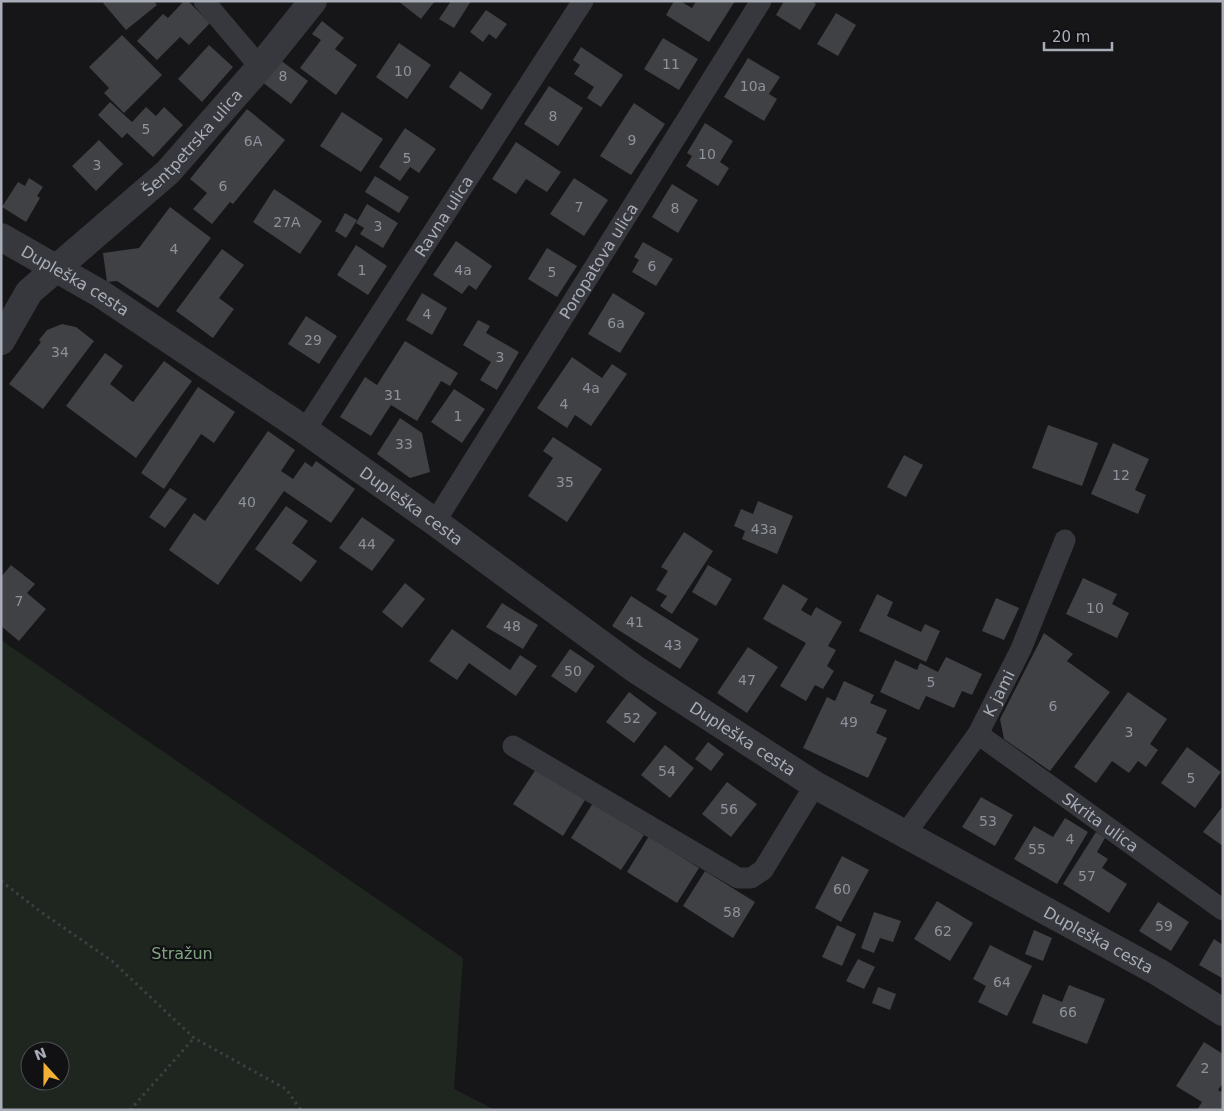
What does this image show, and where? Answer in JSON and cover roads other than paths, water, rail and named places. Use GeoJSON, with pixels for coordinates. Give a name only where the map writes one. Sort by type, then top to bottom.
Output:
{"type":"FeatureCollection","features":[{"type":"Feature","properties":{"kind":"street"},"geometry":{"type":"LineString","coordinates":[[204,1],[260,67]]}},
{"type":"Feature","properties":{"kind":"street","name":"Šentpetrska ulica"},"geometry":{"type":"LineString","coordinates":[[1,341],[29,292],[168,172],[260,67],[312,1]]}},
{"type":"Feature","properties":{"kind":"street","name":"Ravna ulica"},"geometry":{"type":"LineString","coordinates":[[305,430],[583,1]]}},
{"type":"Feature","properties":{"kind":"street","name":"Poropatova ulica"},"geometry":{"type":"LineString","coordinates":[[435,522],[761,1]]}},
{"type":"Feature","properties":{"kind":"street","name":"Dupleška cesta"},"geometry":{"type":"LineString","coordinates":[[1,237],[101,294],[305,430],[435,522],[634,669],[815,785],[1158,972],[1223,1012]]}},
{"type":"Feature","properties":{"kind":"street","name":"K jami"},"geometry":{"type":"LineString","coordinates":[[906,833],[978,734],[1021,650],[1065,540]]}},
{"type":"Feature","properties":{"kind":"street","name":"Skrita ulica"},"geometry":{"type":"LineString","coordinates":[[978,734],[1223,910]]}},
{"type":"Feature","properties":{"kind":"street","name":"Dupleška cesta"},"geometry":{"type":"LineString","coordinates":[[514,746],[738,878],[751,878],[763,870],[815,785]]}},
{"type":"Feature","properties":{"kind":"park label","name":"Stražun"},"geometry":{"type":"Point","coordinates":[182,953]}}]}
